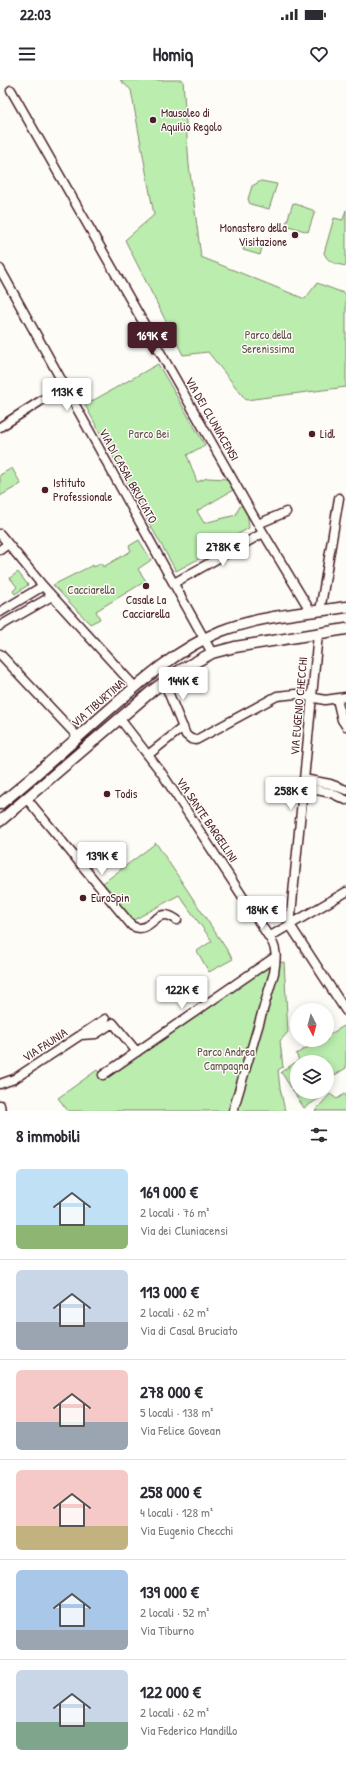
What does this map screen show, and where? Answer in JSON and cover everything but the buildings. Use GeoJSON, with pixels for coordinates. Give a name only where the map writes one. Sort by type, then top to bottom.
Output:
{"type":"FeatureCollection","features":[{"type":"Feature","properties":{"kind":"main road","name":"VIA TIBURTINA"},"geometry":{"type":"LineString","coordinates":[[0,804],[31,779],[135,687],[171,658],[204,639],[243,624],[346,607]]}},
{"type":"Feature","properties":{"kind":"main road"},"geometry":{"type":"LineString","coordinates":[[0,821],[164,682],[179,671],[212,653],[235,647],[346,629]]}},
{"type":"Feature","properties":{"kind":"street","name":"VIA DEI CLUNIACENSI"},"geometry":{"type":"LineString","coordinates":[[11,90],[263,533],[315,612]]}},
{"type":"Feature","properties":{"kind":"street","name":"VIA DI CASAL BRUCIATO"},"geometry":{"type":"LineString","coordinates":[[0,269],[212,653]]}},
{"type":"Feature","properties":{"kind":"street"},"geometry":{"type":"LineString","coordinates":[[0,427],[64,386]]}},
{"type":"Feature","properties":{"kind":"street"},"geometry":{"type":"LineString","coordinates":[[315,612],[339,498]]}},
{"type":"Feature","properties":{"kind":"street"},"geometry":{"type":"LineString","coordinates":[[258,524],[286,512]]}},
{"type":"Feature","properties":{"kind":"street"},"geometry":{"type":"LineString","coordinates":[[174,583],[263,533]]}},
{"type":"Feature","properties":{"kind":"street"},"geometry":{"type":"LineString","coordinates":[[0,534],[43,586],[135,687]]}},
{"type":"Feature","properties":{"kind":"street"},"geometry":{"type":"LineString","coordinates":[[0,550],[8,544]]}},
{"type":"Feature","properties":{"kind":"street"},"geometry":{"type":"LineString","coordinates":[[0,612],[43,586]]}},
{"type":"Feature","properties":{"kind":"street"},"geometry":{"type":"LineString","coordinates":[[0,626],[52,596]]}},
{"type":"Feature","properties":{"kind":"street","name":"VIA EUGENIO CHECCHI"},"geometry":{"type":"LineString","coordinates":[[290,925],[318,634]]}},
{"type":"Feature","properties":{"kind":"street"},"geometry":{"type":"LineString","coordinates":[[0,654],[78,737]]}},
{"type":"Feature","properties":{"kind":"street"},"geometry":{"type":"LineString","coordinates":[[171,658],[179,671]]}},
{"type":"Feature","properties":{"kind":"street"},"geometry":{"type":"LineString","coordinates":[[164,682],[183,727],[189,737],[196,740],[274,697],[296,694],[325,700],[346,697]]}},
{"type":"Feature","properties":{"kind":"street"},"geometry":{"type":"LineString","coordinates":[[337,698],[342,720],[346,726]]}},
{"type":"Feature","properties":{"kind":"street","name":"VIA SANTE BARGELLINI"},"geometry":{"type":"LineString","coordinates":[[120,719],[148,755],[217,856],[276,947],[275,957]]}},
{"type":"Feature","properties":{"kind":"street"},"geometry":{"type":"LineString","coordinates":[[148,755],[183,727]]}},
{"type":"Feature","properties":{"kind":"street"},"geometry":{"type":"LineString","coordinates":[[31,779],[39,789]]}},
{"type":"Feature","properties":{"kind":"street"},"geometry":{"type":"LineString","coordinates":[[303,783],[330,784],[346,790]]}},
{"type":"Feature","properties":{"kind":"street"},"geometry":{"type":"LineString","coordinates":[[303,783],[346,800]]}},
{"type":"Feature","properties":{"kind":"street"},"geometry":{"type":"LineString","coordinates":[[27,798],[132,926],[139,928],[144,927],[163,914],[169,915],[177,920]]}},
{"type":"Feature","properties":{"kind":"street"},"geometry":{"type":"LineString","coordinates":[[269,937],[346,892]]}},
{"type":"Feature","properties":{"kind":"street"},"geometry":{"type":"LineString","coordinates":[[290,925],[346,1011]]}},
{"type":"Feature","properties":{"kind":"street"},"geometry":{"type":"LineString","coordinates":[[103,1075],[275,957]]}},
{"type":"Feature","properties":{"kind":"street"},"geometry":{"type":"LineString","coordinates":[[233,1111],[270,989],[274,973],[275,957]]}},
{"type":"Feature","properties":{"kind":"street","name":"VIA FAUNIA"},"geometry":{"type":"LineString","coordinates":[[0,1084],[14,1079],[105,1019]]}},
{"type":"Feature","properties":{"kind":"street","name":"VIA FAUNIA"},"geometry":{"type":"LineString","coordinates":[[81,1035],[96,1034],[113,1023],[137,1052]]}},
{"type":"Feature","properties":{"kind":"street"},"geometry":{"type":"LineString","coordinates":[[0,1105],[1,1111]]}},
{"type":"Feature","properties":{"kind":"green space","name":"Parco della Serenissima"},"geometry":{"type":"Polygon","coordinates":[[[120,80],[183,80],[189,165],[201,257],[305,299],[317,283],[346,294],[346,387],[246,400],[208,352],[183,355],[125,240],[154,215],[131,90],[120,80]]]}},
{"type":"Feature","properties":{"kind":"green space"},"geometry":{"type":"Polygon","coordinates":[[[261,181],[277,184],[269,209],[250,204],[248,199],[252,186],[261,181]]]}},
{"type":"Feature","properties":{"kind":"green space"},"geometry":{"type":"Polygon","coordinates":[[[293,203],[315,211],[308,232],[289,226],[288,228],[285,227],[293,203]]]}},
{"type":"Feature","properties":{"kind":"green space"},"geometry":{"type":"Polygon","coordinates":[[[346,210],[346,266],[330,261],[324,253],[334,218],[343,220],[346,210]]]}},
{"type":"Feature","properties":{"kind":"green space"},"geometry":{"type":"Polygon","coordinates":[[[247,239],[263,244],[260,255],[243,250],[247,239]]]}},
{"type":"Feature","properties":{"kind":"green space","name":"Parco Bei"},"geometry":{"type":"Polygon","coordinates":[[[158,364],[205,445],[187,455],[197,482],[207,478],[228,479],[233,490],[197,511],[204,523],[236,515],[239,507],[244,504],[247,510],[249,528],[233,537],[234,540],[176,571],[140,507],[142,500],[135,497],[85,405],[158,364]]]}},
{"type":"Feature","properties":{"kind":"green space"},"geometry":{"type":"Polygon","coordinates":[[[12,468],[21,484],[0,496],[0,475],[12,468]]]}},
{"type":"Feature","properties":{"kind":"green space","name":"Cacciarella"},"geometry":{"type":"Polygon","coordinates":[[[139,540],[151,560],[138,569],[146,581],[96,611],[100,619],[90,624],[53,585],[93,565],[94,567],[101,563],[103,567],[131,551],[129,546],[139,540]]]}},
{"type":"Feature","properties":{"kind":"green space"},"geometry":{"type":"Polygon","coordinates":[[[18,572],[28,585],[15,594],[13,591],[17,587],[10,578],[18,572]]]}},
{"type":"Feature","properties":{"kind":"green space"},"geometry":{"type":"Polygon","coordinates":[[[156,843],[233,959],[209,972],[197,951],[212,941],[179,895],[132,921],[103,883],[156,843]]]}},
{"type":"Feature","properties":{"kind":"green space","name":"Parco Andrea Campagna"},"geometry":{"type":"Polygon","coordinates":[[[284,962],[288,1032],[280,1041],[283,1067],[278,1070],[285,1111],[68,1111],[58,1098],[97,1070],[105,1079],[270,964],[284,962]]]}},
{"type":"Feature","properties":{"kind":"green space"},"geometry":{"type":"Polygon","coordinates":[[[344,1026],[346,1029],[346,1068],[334,1076],[334,1055],[296,1055],[308,1047],[334,1047],[334,1032],[344,1026]]]}},
{"type":"Feature","properties":{"kind":"green space"},"geometry":{"type":"Polygon","coordinates":[[[290,1066],[290,1086],[281,1072],[290,1066]]]}},
{"type":"Feature","properties":{"kind":"green space"},"geometry":{"type":"Polygon","coordinates":[[[346,1093],[346,1111],[315,1111],[326,1099],[334,1099],[334,1097],[337,1099],[346,1093]]]}},
{"type":"Feature","properties":{"kind":"green space"},"geometry":{"type":"Polygon","coordinates":[[[298,1099],[318,1099],[304,1108],[298,1099]]]}},
{"type":"Feature","properties":{"kind":"place","name":"Mausoleo di Aquilio Regolo"},"geometry":{"type":"Point","coordinates":[153,120]}},
{"type":"Feature","properties":{"kind":"place","name":"Monastero della Visitazione"},"geometry":{"type":"Point","coordinates":[295,235]}},
{"type":"Feature","properties":{"kind":"place","name":"Lidl"},"geometry":{"type":"Point","coordinates":[312,434]}},
{"type":"Feature","properties":{"kind":"place","name":"Istituto Professionale"},"geometry":{"type":"Point","coordinates":[45,490]}},
{"type":"Feature","properties":{"kind":"place","name":"Casale La Cacciarella"},"geometry":{"type":"Point","coordinates":[146,586]}},
{"type":"Feature","properties":{"kind":"place","name":"Todis"},"geometry":{"type":"Point","coordinates":[107,794]}},
{"type":"Feature","properties":{"kind":"place","name":"EuroSpin"},"geometry":{"type":"Point","coordinates":[83,898]}}]}
